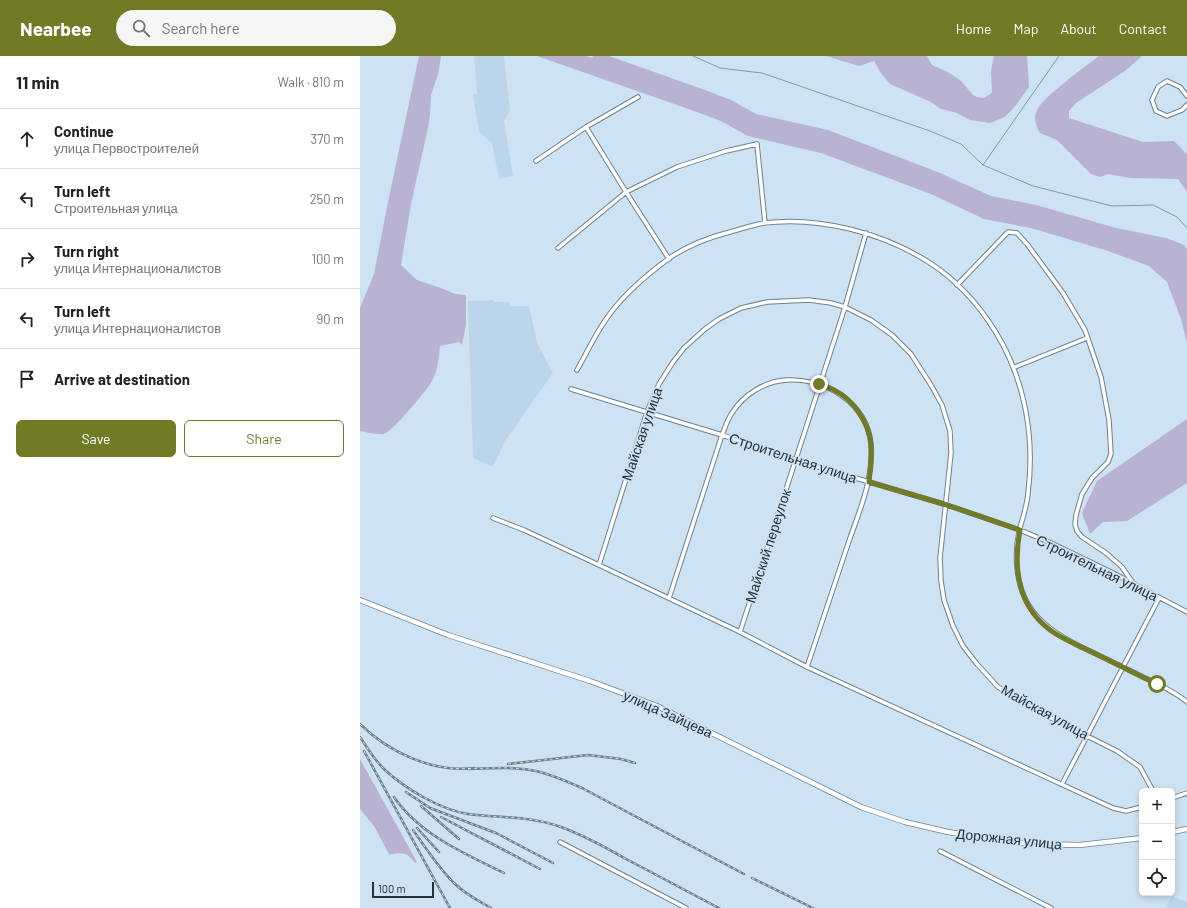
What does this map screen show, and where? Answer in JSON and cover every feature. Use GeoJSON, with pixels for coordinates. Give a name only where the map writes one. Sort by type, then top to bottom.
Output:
{"type":"FeatureCollection","features":[{"type":"Feature","properties":{"kind":"street"},"geometry":{"type":"LineString","coordinates":[[1187,96],[1180,87],[1167,81],[1158,87],[1152,100],[1156,111],[1167,116],[1182,110],[1187,105]]}},
{"type":"Feature","properties":{"kind":"street"},"geometry":{"type":"LineString","coordinates":[[536,161],[586,127],[638,97]]}},
{"type":"Feature","properties":{"kind":"street"},"geometry":{"type":"LineString","coordinates":[[586,127],[669,259]]}},
{"type":"Feature","properties":{"kind":"street"},"geometry":{"type":"LineString","coordinates":[[558,248],[626,192],[677,167],[726,151],[757,144],[765,223]]}},
{"type":"Feature","properties":{"kind":"street"},"geometry":{"type":"LineString","coordinates":[[577,370],[601,325],[617,304],[669,259],[710,237],[765,223],[802,222],[828,224],[866,233],[904,248],[931,264],[957,285],[980,309],[996,332],[1014,367],[1025,404],[1031,458],[1028,494],[1016,550],[1020,585],[1026,603],[1035,616],[1050,630],[1180,696],[1187,702]]}},
{"type":"Feature","properties":{"kind":"street"},"geometry":{"type":"LineString","coordinates":[[957,285],[1008,232],[1017,233],[1028,244],[1063,293],[1085,330],[1101,377],[1109,420],[1111,454],[1108,462],[1092,478],[1082,494],[1075,524],[1077,531],[1082,537],[1106,553],[1122,567],[1135,585]]}},
{"type":"Feature","properties":{"kind":"street","name":"Майский переулок"},"geometry":{"type":"LineString","coordinates":[[740,632],[845,307],[866,233]]}},
{"type":"Feature","properties":{"kind":"street","name":"Майская улица"},"geometry":{"type":"LineString","coordinates":[[599,565],[647,412],[659,384],[684,348],[705,329],[741,308],[767,302],[809,300],[831,303],[845,307],[871,320],[892,335],[912,354],[942,405],[950,431],[951,453],[947,505],[940,558],[941,581],[944,600],[963,646],[998,687],[1037,711],[1117,751],[1140,767],[1151,788]]}},
{"type":"Feature","properties":{"kind":"street"},"geometry":{"type":"LineString","coordinates":[[1014,367],[1088,338]]}},
{"type":"Feature","properties":{"kind":"street"},"geometry":{"type":"LineString","coordinates":[[670,598],[722,435],[731,414],[739,403],[751,392],[767,384],[786,380],[819,384],[834,390],[848,399],[863,418],[869,433],[871,444],[869,482],[807,667]]}},
{"type":"Feature","properties":{"kind":"street","name":"Строительная улица"},"geometry":{"type":"LineString","coordinates":[[571,389],[722,435],[795,460],[947,505],[1020,530],[1051,543],[1187,612]]}},
{"type":"Feature","properties":{"kind":"street"},"geometry":{"type":"LineString","coordinates":[[493,518],[513,525],[670,598],[807,667],[1113,808],[1126,811],[1139,808]]}},
{"type":"Feature","properties":{"kind":"street"},"geometry":{"type":"LineString","coordinates":[[1062,784],[1158,598]]}},
{"type":"Feature","properties":{"kind":"street","name":"улица Зайцева"},"geometry":{"type":"LineString","coordinates":[[360,600],[448,635],[590,681],[657,706],[861,807],[905,822],[948,832]]}},
{"type":"Feature","properties":{"kind":"street"},"geometry":{"type":"LineString","coordinates":[[1175,797],[1187,793]]}},
{"type":"Feature","properties":{"kind":"street"},"geometry":{"type":"LineString","coordinates":[[1175,831],[1187,829]]}},
{"type":"Feature","properties":{"kind":"street","name":"Дорожная улица"},"geometry":{"type":"LineString","coordinates":[[948,832],[996,840],[1038,844],[1080,845],[1139,838]]}},
{"type":"Feature","properties":{"kind":"street"},"geometry":{"type":"LineString","coordinates":[[560,842],[686,908]]}},
{"type":"Feature","properties":{"kind":"street"},"geometry":{"type":"LineString","coordinates":[[940,851],[1051,908]]}},
{"type":"Feature","properties":{"kind":"shaded area"},"geometry":{"type":"Polygon","coordinates":[[[419,56],[441,56],[438,74],[431,95],[428,128],[411,204],[401,265],[417,280],[455,294],[465,295],[466,324],[462,345],[459,342],[440,346],[435,375],[418,400],[389,431],[384,434],[375,434],[360,431],[360,308],[374,274],[419,56]]]}},
{"type":"Feature","properties":{"kind":"shaded area"},"geometry":{"type":"Polygon","coordinates":[[[474,56],[504,56],[510,110],[504,121],[513,176],[499,179],[492,143],[479,132],[473,95],[477,93],[474,56]]]}},
{"type":"Feature","properties":{"kind":"shaded area"},"geometry":{"type":"Polygon","coordinates":[[[537,56],[586,56],[592,58],[593,56],[609,56],[731,100],[756,114],[828,130],[940,173],[991,196],[1036,205],[1116,228],[1166,238],[1184,245],[1187,250],[1187,343],[1181,319],[1167,282],[1149,266],[1108,251],[1031,228],[984,219],[931,194],[821,153],[748,136],[721,121],[537,56]]]}},
{"type":"Feature","properties":{"kind":"shaded area"},"geometry":{"type":"Polygon","coordinates":[[[826,56],[927,56],[932,65],[948,72],[961,81],[973,95],[984,98],[992,93],[991,71],[994,56],[1027,56],[1029,87],[1005,117],[990,123],[970,120],[957,113],[941,109],[931,102],[890,84],[880,72],[874,61],[859,66],[826,56]]]}},
{"type":"Feature","properties":{"kind":"shaded area"},"geometry":{"type":"Polygon","coordinates":[[[1099,56],[1142,56],[1125,71],[1076,103],[1069,111],[1069,118],[1143,142],[1174,141],[1187,154],[1187,192],[1178,179],[1131,178],[1108,174],[1100,177],[1091,174],[1057,140],[1040,133],[1036,125],[1035,116],[1041,104],[1075,74],[1099,56]]]}},
{"type":"Feature","properties":{"kind":"shaded area"},"geometry":{"type":"Polygon","coordinates":[[[494,300],[494,302],[509,302],[510,306],[529,306],[537,343],[553,373],[505,441],[493,467],[473,458],[468,301],[494,300]]]}},
{"type":"Feature","properties":{"kind":"shaded area"},"geometry":{"type":"Polygon","coordinates":[[[1187,419],[1187,483],[1127,521],[1103,522],[1090,534],[1082,513],[1097,481],[1187,419]]]}},
{"type":"Feature","properties":{"kind":"shaded area"},"geometry":{"type":"Polygon","coordinates":[[[360,759],[417,862],[415,863],[410,857],[404,854],[389,854],[374,826],[360,809],[360,759]]]}},
{"type":"Feature","properties":{"kind":"shaded area"},"geometry":{"type":"Polygon","coordinates":[[[1172,896],[1187,902],[1187,908],[1165,908],[1172,896]]]}},
{"type":"Feature","properties":{"kind":"waterway"},"geometry":{"type":"LineString","coordinates":[[693,56],[720,68],[762,73],[930,131],[961,144],[983,165],[1033,186],[1112,206],[1153,205],[1177,217],[1187,228]]}},
{"type":"Feature","properties":{"kind":"waterway"},"geometry":{"type":"LineString","coordinates":[[983,165],[1059,56]]}},
{"type":"Feature","properties":{"kind":"railway"},"geometry":{"type":"LineString","coordinates":[[360,724],[371,734],[398,752],[427,764],[458,769],[474,768]]}},
{"type":"Feature","properties":{"kind":"railway"},"geometry":{"type":"LineString","coordinates":[[360,737],[375,759],[386,771],[403,785],[424,798],[458,812],[527,819],[550,823],[561,827],[594,842],[719,908]]}},
{"type":"Feature","properties":{"kind":"railway"},"geometry":{"type":"LineString","coordinates":[[364,751],[450,908]]}},
{"type":"Feature","properties":{"kind":"railway"},"geometry":{"type":"LineString","coordinates":[[508,764],[588,755],[621,759],[635,763]]}},
{"type":"Feature","properties":{"kind":"railway"},"geometry":{"type":"LineString","coordinates":[[468,769],[522,769],[540,772],[556,777],[582,788],[744,874]]}},
{"type":"Feature","properties":{"kind":"railway"},"geometry":{"type":"LineString","coordinates":[[406,792],[430,808],[496,833],[553,863]]}},
{"type":"Feature","properties":{"kind":"railway"},"geometry":{"type":"LineString","coordinates":[[394,797],[416,822],[444,842],[504,873]]}},
{"type":"Feature","properties":{"kind":"railway"},"geometry":{"type":"LineString","coordinates":[[421,806],[459,839]]}},
{"type":"Feature","properties":{"kind":"railway"},"geometry":{"type":"LineString","coordinates":[[441,817],[540,869]]}},
{"type":"Feature","properties":{"kind":"railway"},"geometry":{"type":"LineString","coordinates":[[417,828],[439,852]]}},
{"type":"Feature","properties":{"kind":"railway"},"geometry":{"type":"LineString","coordinates":[[413,830],[449,878],[459,888],[491,908]]}},
{"type":"Feature","properties":{"kind":"railway"},"geometry":{"type":"LineString","coordinates":[[752,878],[813,908]]}},
{"type":"Feature","properties":{"kind":"route"},"geometry":{"type":"LineString","coordinates":[[819,384],[834,390],[848,399],[863,418],[869,433],[871,444],[869,482],[947,505],[1020,530],[1016,550],[1017,568],[1020,585],[1026,603],[1035,616],[1050,630],[1066,639],[1157,684]]}}]}
